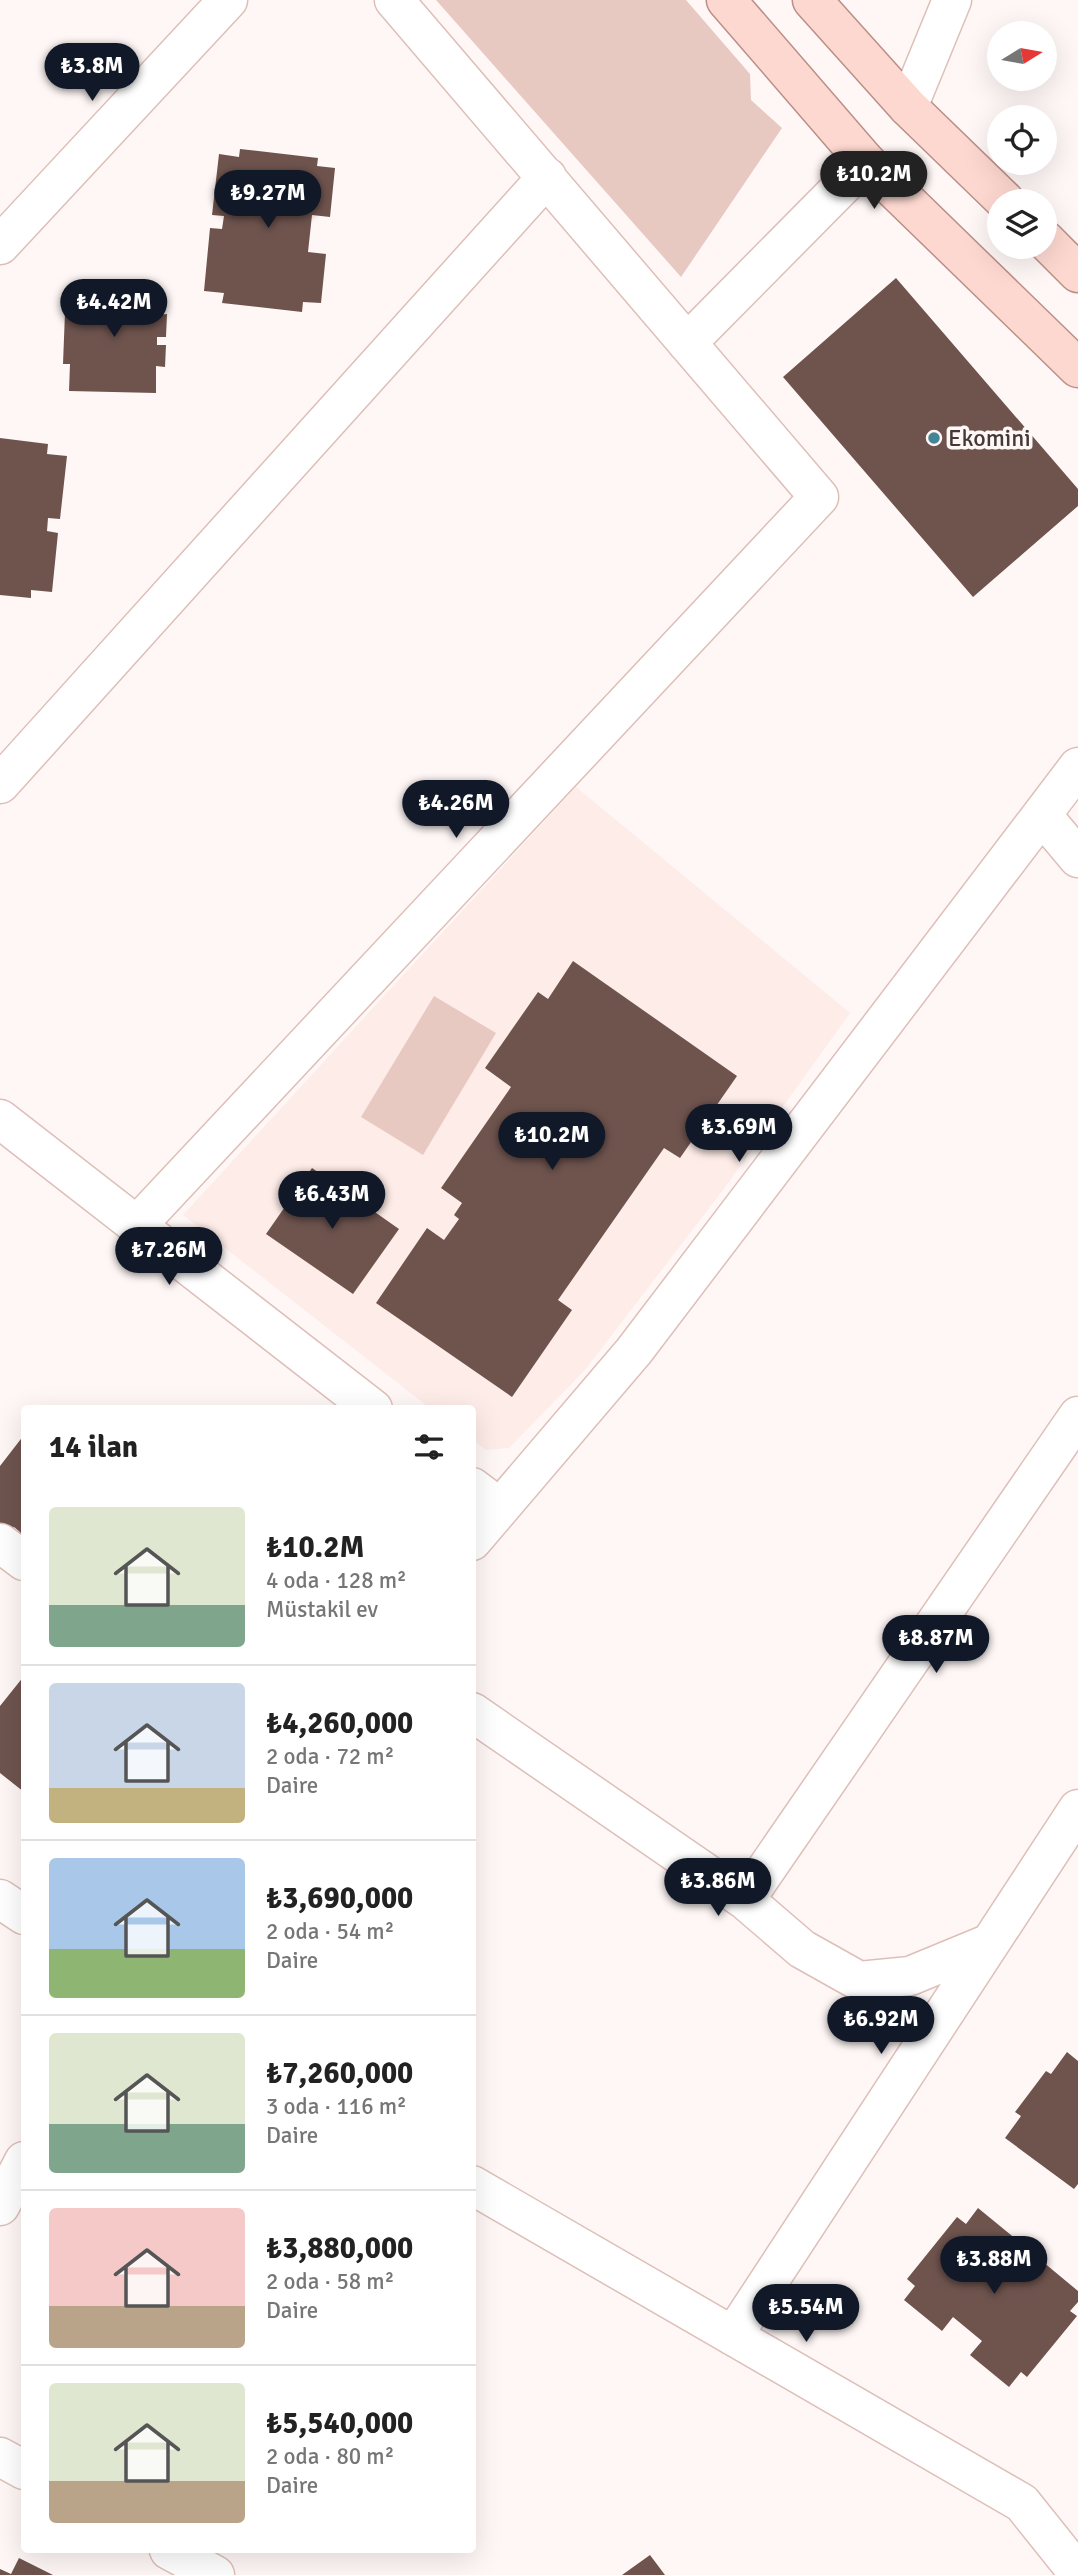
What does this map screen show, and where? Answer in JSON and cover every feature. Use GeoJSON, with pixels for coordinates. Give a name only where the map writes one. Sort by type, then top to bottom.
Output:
{"type":"FeatureCollection","features":[{"type":"Feature","properties":{"kind":"main road"},"geometry":{"type":"LineString","coordinates":[[726,0],[866,162],[1078,368]]}},
{"type":"Feature","properties":{"kind":"main road"},"geometry":{"type":"LineString","coordinates":[[813,0],[908,107],[993,189]]}},
{"type":"Feature","properties":{"kind":"main road"},"geometry":{"type":"LineString","coordinates":[[1057,252],[1078,273]]}},
{"type":"Feature","properties":{"kind":"street"},"geometry":{"type":"LineString","coordinates":[[0,245],[228,0]]}},
{"type":"Feature","properties":{"kind":"street"},"geometry":{"type":"LineString","coordinates":[[138,1224],[819,497],[394,0]]}},
{"type":"Feature","properties":{"kind":"street"},"geometry":{"type":"LineString","coordinates":[[908,107],[952,0]]}},
{"type":"Feature","properties":{"kind":"street"},"geometry":{"type":"LineString","coordinates":[[687,343],[866,162]]}},
{"type":"Feature","properties":{"kind":"street"},"geometry":{"type":"LineString","coordinates":[[0,783],[547,177]]}},
{"type":"Feature","properties":{"kind":"street"},"geometry":{"type":"LineString","coordinates":[[476,1528],[486,1497],[634,1351],[1078,767]]}},
{"type":"Feature","properties":{"kind":"street"},"geometry":{"type":"LineString","coordinates":[[1042,815],[1078,858]]}},
{"type":"Feature","properties":{"kind":"street"},"geometry":{"type":"LineString","coordinates":[[0,1119],[368,1405]]}},
{"type":"Feature","properties":{"kind":"street"},"geometry":{"type":"LineString","coordinates":[[745,1900],[1078,1416]]}},
{"type":"Feature","properties":{"kind":"street"},"geometry":{"type":"LineString","coordinates":[[0,1543],[21,1559]]}},
{"type":"Feature","properties":{"kind":"street"},"geometry":{"type":"LineString","coordinates":[[476,1715],[745,1900],[802,1949],[859,1981],[910,1976],[990,1943]]}},
{"type":"Feature","properties":{"kind":"street"},"geometry":{"type":"LineString","coordinates":[[733,2336],[1078,1809]]}},
{"type":"Feature","properties":{"kind":"street"},"geometry":{"type":"LineString","coordinates":[[0,1899],[21,1913]]}},
{"type":"Feature","properties":{"kind":"street"},"geometry":{"type":"LineString","coordinates":[[0,2206],[21,2167]]}},
{"type":"Feature","properties":{"kind":"street"},"geometry":{"type":"LineString","coordinates":[[476,2187],[1022,2503],[1078,2573]]}},
{"type":"Feature","properties":{"kind":"street"},"geometry":{"type":"LineString","coordinates":[[0,2457],[21,2468]]}},
{"type":"Feature","properties":{"kind":"street"},"geometry":{"type":"LineString","coordinates":[[175,2553],[215,2575]]}},
{"type":"Feature","properties":{"kind":"shaded area"},"geometry":{"type":"Polygon","coordinates":[[[436,0],[686,0],[750,74],[751,100],[782,128],[681,277],[436,0]]]}},
{"type":"Feature","properties":{"kind":"shaded area"},"geometry":{"type":"Polygon","coordinates":[[[576,787],[850,1013],[726,1186],[585,1370],[509,1448],[486,1450],[476,1442],[476,1405],[426,1405],[183,1215],[576,787]]]}},
{"type":"Feature","properties":{"kind":"shaded area"},"geometry":{"type":"Polygon","coordinates":[[[434,996],[496,1033],[423,1155],[361,1117],[434,996]]]}},
{"type":"Feature","properties":{"kind":"building"},"geometry":{"type":"Polygon","coordinates":[[[240,149],[318,158],[317,166],[335,168],[330,217],[312,215],[308,252],[326,254],[321,303],[303,302],[302,312],[222,303],[224,293],[204,291],[210,228],[222,229],[224,216],[212,215],[219,154],[239,157],[240,149]]]}},
{"type":"Feature","properties":{"kind":"building"},"geometry":{"type":"Polygon","coordinates":[[[896,278],[1078,489],[1078,506],[973,597],[783,377],[896,278]]]}},
{"type":"Feature","properties":{"kind":"building"},"geometry":{"type":"Polygon","coordinates":[[[71,286],[158,287],[157,315],[167,314],[166,337],[157,337],[157,345],[166,345],[165,367],[156,366],[156,393],[69,391],[70,364],[63,364],[65,312],[71,312],[71,286]]]}},
{"type":"Feature","properties":{"kind":"building"},"geometry":{"type":"Polygon","coordinates":[[[0,438],[48,444],[47,454],[67,456],[60,519],[48,518],[47,531],[58,533],[52,592],[31,590],[31,598],[0,595],[0,438]]]}},
{"type":"Feature","properties":{"kind":"building"},"geometry":{"type":"Polygon","coordinates":[[[573,961],[737,1076],[680,1158],[664,1148],[558,1300],[572,1310],[512,1397],[376,1303],[427,1228],[444,1240],[459,1219],[454,1215],[462,1203],[441,1188],[511,1087],[485,1068],[538,992],[548,999],[573,961]]]}},
{"type":"Feature","properties":{"kind":"building"},"geometry":{"type":"Polygon","coordinates":[[[312,1168],[399,1229],[353,1294],[266,1234],[312,1168]]]}},
{"type":"Feature","properties":{"kind":"building"},"geometry":{"type":"Polygon","coordinates":[[[21,1439],[21,1544],[15,1539],[20,1532],[14,1527],[8,1533],[0,1527],[0,1466],[21,1439]]]}},
{"type":"Feature","properties":{"kind":"building"},"geometry":{"type":"Polygon","coordinates":[[[21,1680],[21,1790],[0,1773],[0,1706],[21,1680]]]}},
{"type":"Feature","properties":{"kind":"building"},"geometry":{"type":"Polygon","coordinates":[[[1067,2052],[1078,2061],[1078,2184],[1074,2189],[1005,2138],[1021,2116],[1015,2112],[1046,2071],[1051,2074],[1067,2052]]]}},
{"type":"Feature","properties":{"kind":"building"},"geometry":{"type":"Polygon","coordinates":[[[978,2208],[1027,2248],[1019,2257],[1029,2266],[1037,2257],[1078,2291],[1078,2302],[1070,2311],[1077,2316],[1027,2377],[1021,2372],[1009,2387],[970,2355],[982,2341],[953,2317],[942,2331],[904,2300],[915,2286],[907,2279],[957,2217],[966,2224],[978,2208]]]}},
{"type":"Feature","properties":{"kind":"building"},"geometry":{"type":"Polygon","coordinates":[[[650,2555],[665,2575],[622,2575],[650,2555]]]}},
{"type":"Feature","properties":{"kind":"building"},"geometry":{"type":"Polygon","coordinates":[[[19,2558],[53,2575],[0,2575],[0,2569],[11,2574],[19,2558]]]}},
{"type":"Feature","properties":{"kind":"place","name":"Ekomini"},"geometry":{"type":"Point","coordinates":[934,438]}}]}
